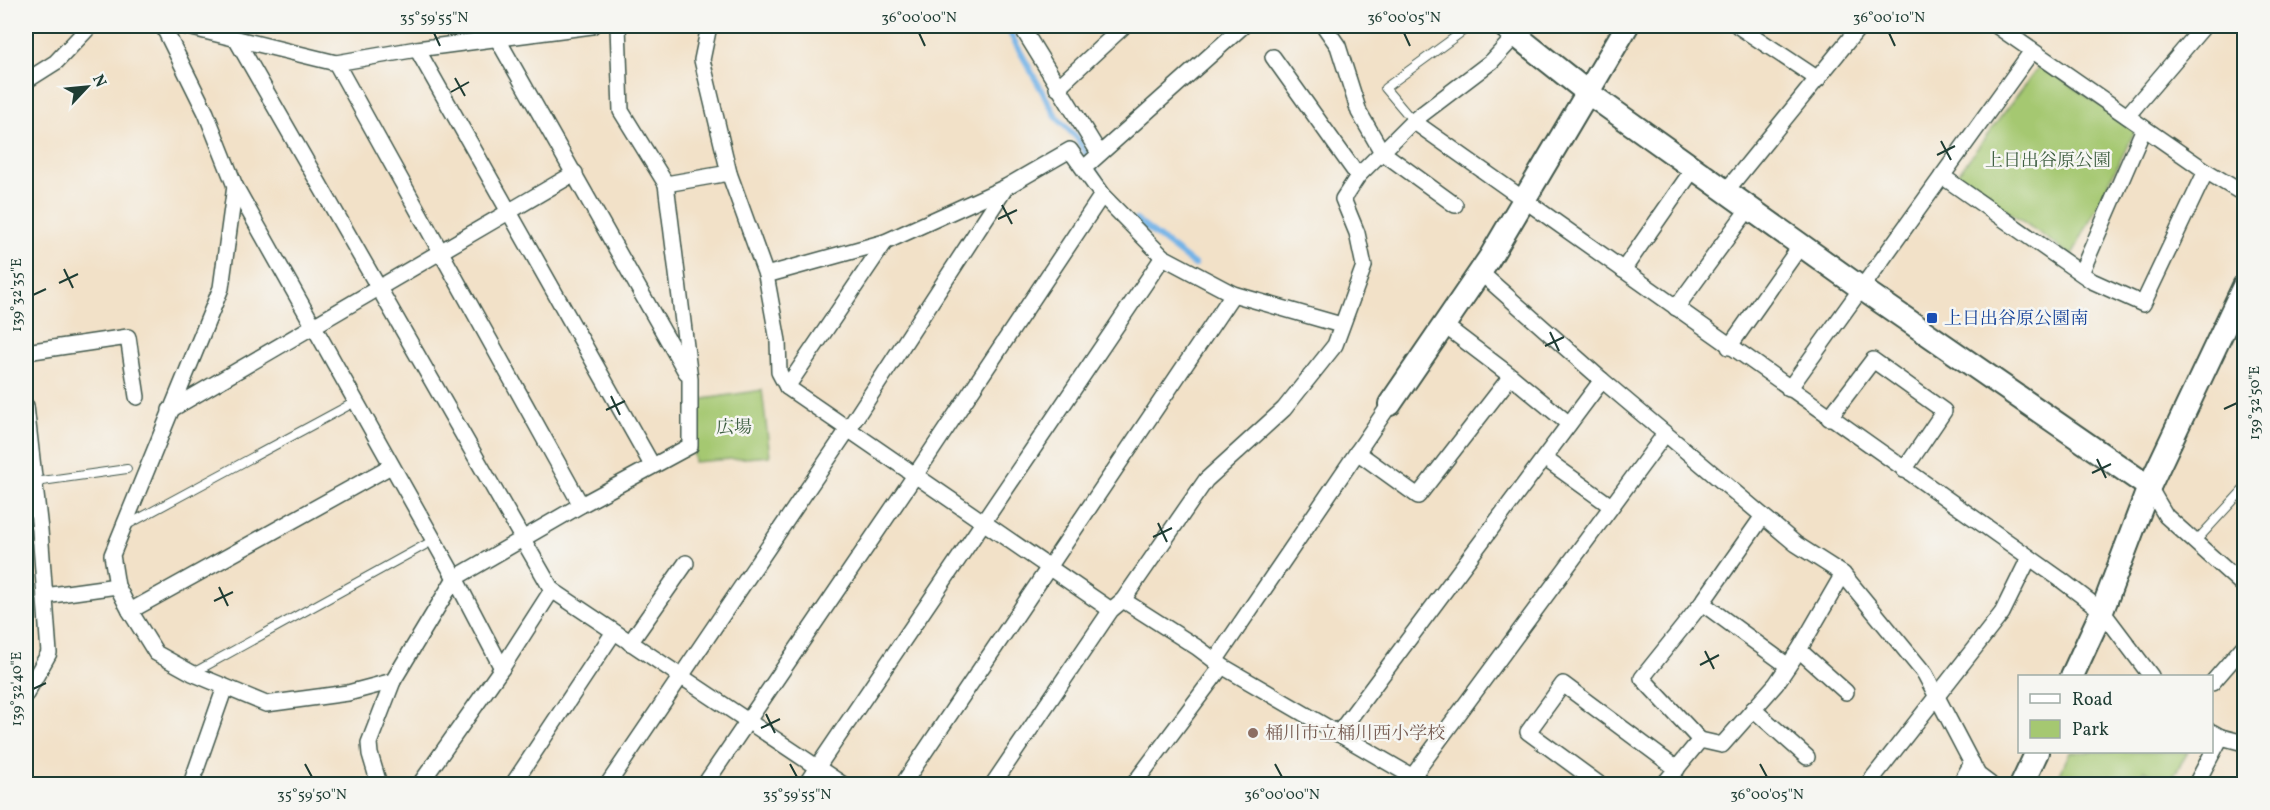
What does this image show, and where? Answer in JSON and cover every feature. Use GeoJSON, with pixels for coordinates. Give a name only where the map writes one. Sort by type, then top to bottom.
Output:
{"type":"FeatureCollection","features":[{"type":"Feature","properties":{"kind":"street"},"geometry":{"type":"LineString","coordinates":[[26,81],[56,62],[90,26]]}},
{"type":"Feature","properties":{"kind":"street"},"geometry":{"type":"LineString","coordinates":[[163,26],[206,113],[235,186],[455,578],[501,668]]}},
{"type":"Feature","properties":{"kind":"street"},"geometry":{"type":"LineString","coordinates":[[184,26],[336,63],[417,49],[592,26]]}},
{"type":"Feature","properties":{"kind":"street"},"geometry":{"type":"LineString","coordinates":[[378,784],[369,743],[393,681],[455,578],[522,538],[690,446],[690,380],[666,184],[621,111],[618,26]]}},
{"type":"Feature","properties":{"kind":"street"},"geometry":{"type":"LineString","coordinates":[[709,26],[702,60],[729,173],[766,275],[778,341],[779,372],[787,387],[1049,567],[1418,781],[1611,506],[1665,434]]}},
{"type":"Feature","properties":{"kind":"street"},"geometry":{"type":"LineString","coordinates":[[1022,26],[1099,153]]}},
{"type":"Feature","properties":{"kind":"street"},"geometry":{"type":"LineString","coordinates":[[1058,88],[1124,26]]}},
{"type":"Feature","properties":{"kind":"street"},"geometry":{"type":"LineString","coordinates":[[1084,168],[1243,26]]}},
{"type":"Feature","properties":{"kind":"street"},"geometry":{"type":"LineString","coordinates":[[1324,26],[1338,46],[1359,112],[1382,152],[1455,205]]}},
{"type":"Feature","properties":{"kind":"street"},"geometry":{"type":"LineString","coordinates":[[1134,784],[1218,663],[1357,452],[1480,272],[1627,26]]}},
{"type":"Feature","properties":{"kind":"street"},"geometry":{"type":"LineString","coordinates":[[1738,26],[1818,79]]}},
{"type":"Feature","properties":{"kind":"street"},"geometry":{"type":"LineString","coordinates":[[1726,191],[1860,26]]}},
{"type":"Feature","properties":{"kind":"street"},"geometry":{"type":"LineString","coordinates":[[1997,26],[2206,171],[2244,194]]}},
{"type":"Feature","properties":{"kind":"street"},"geometry":{"type":"LineString","coordinates":[[2127,116],[2204,26]]}},
{"type":"Feature","properties":{"kind":"street"},"geometry":{"type":"LineString","coordinates":[[993,784],[1206,480],[1284,409],[1335,345],[1364,266],[1358,233],[1343,199],[1358,176],[1413,121],[1492,61],[1510,30],[1587,93],[1862,288],[2149,487],[2166,516],[2244,586]]}},
{"type":"Feature","properties":{"kind":"street"},"geometry":{"type":"LineString","coordinates":[[497,38],[690,380]]}},
{"type":"Feature","properties":{"kind":"street"},"geometry":{"type":"LineString","coordinates":[[236,39],[552,590],[842,784]]}},
{"type":"Feature","properties":{"kind":"street"},"geometry":{"type":"LineString","coordinates":[[417,49],[652,465]]}},
{"type":"Feature","properties":{"kind":"street"},"geometry":{"type":"LineString","coordinates":[[1790,389],[2032,51]]}},
{"type":"Feature","properties":{"kind":"street"},"geometry":{"type":"LineString","coordinates":[[1273,57],[1358,176]]}},
{"type":"Feature","properties":{"kind":"street"},"geometry":{"type":"LineString","coordinates":[[336,63],[581,505]]}},
{"type":"Feature","properties":{"kind":"street"},"geometry":{"type":"LineString","coordinates":[[1413,121],[2102,611],[2150,675]]}},
{"type":"Feature","properties":{"kind":"street"},"geometry":{"type":"LineString","coordinates":[[2081,273],[2144,128]]}},
{"type":"Feature","properties":{"kind":"street"},"geometry":{"type":"LineString","coordinates":[[766,275],[885,242],[1006,187],[1070,150],[1102,195],[1163,257],[1233,294],[1341,325]]}},
{"type":"Feature","properties":{"kind":"street"},"geometry":{"type":"LineString","coordinates":[[1623,270],[1694,168]]}},
{"type":"Feature","properties":{"kind":"street"},"geometry":{"type":"LineString","coordinates":[[1942,176],[2092,282],[2143,304],[2206,171]]}},
{"type":"Feature","properties":{"kind":"street"},"geometry":{"type":"LineString","coordinates":[[170,410],[575,173]]}},
{"type":"Feature","properties":{"kind":"street"},"geometry":{"type":"LineString","coordinates":[[666,184],[729,173]]}},
{"type":"Feature","properties":{"kind":"street"},"geometry":{"type":"LineString","coordinates":[[235,186],[221,288],[112,555],[117,586],[156,653],[192,673],[266,704],[348,693],[393,681]]}},
{"type":"Feature","properties":{"kind":"street"},"geometry":{"type":"LineString","coordinates":[[608,784],[849,428],[1006,187]]}},
{"type":"Feature","properties":{"kind":"street"},"geometry":{"type":"LineString","coordinates":[[705,784],[1102,195]]}},
{"type":"Feature","properties":{"kind":"street"},"geometry":{"type":"LineString","coordinates":[[1676,308],[1749,208]]}},
{"type":"Feature","properties":{"kind":"street"},"geometry":{"type":"LineString","coordinates":[[787,387],[885,242]]}},
{"type":"Feature","properties":{"kind":"street"},"geometry":{"type":"LineString","coordinates":[[1730,346],[1801,245]]}},
{"type":"Feature","properties":{"kind":"street"},"geometry":{"type":"LineString","coordinates":[[806,784],[1163,257]]}},
{"type":"Feature","properties":{"kind":"street"},"geometry":{"type":"LineString","coordinates":[[1480,272],[1602,380],[1796,544],[1843,574],[1925,674],[1978,776],[1990,784]]}},
{"type":"Feature","properties":{"kind":"street"},"geometry":{"type":"LineString","coordinates":[[2072,675],[2102,611],[2149,487],[2244,286]]}},
{"type":"Feature","properties":{"kind":"street"},"geometry":{"type":"LineString","coordinates":[[903,784],[1233,294]]}},
{"type":"Feature","properties":{"kind":"street"},"geometry":{"type":"LineString","coordinates":[[1444,325],[1569,424]]}},
{"type":"Feature","properties":{"kind":"street"},"geometry":{"type":"LineString","coordinates":[[26,352],[128,337],[137,397]]}},
{"type":"Feature","properties":{"kind":"street"},"geometry":{"type":"LineString","coordinates":[[1829,417],[1873,360],[1900,379],[1944,411],[1904,470]]}},
{"type":"Feature","properties":{"kind":"street"},"geometry":{"type":"LineString","coordinates":[[1357,452],[1418,496],[1511,376]]}},
{"type":"Feature","properties":{"kind":"street"},"geometry":{"type":"LineString","coordinates":[[1338,734],[1602,380]]}},
{"type":"Feature","properties":{"kind":"street"},"geometry":{"type":"LineString","coordinates":[[26,406],[35,482],[33,530],[45,596],[50,653],[26,694]]}},
{"type":"Feature","properties":{"kind":"street"},"geometry":{"type":"LineString","coordinates":[[1544,458],[1611,506]]}},
{"type":"Feature","properties":{"kind":"street"},"geometry":{"type":"LineString","coordinates":[[130,611],[392,466]]}},
{"type":"Feature","properties":{"kind":"street"},"geometry":{"type":"LineString","coordinates":[[1763,516],[1702,603],[1642,678],[1700,740],[1722,745],[1776,684],[1799,650],[1843,574]]}},
{"type":"Feature","properties":{"kind":"street"},"geometry":{"type":"LineString","coordinates":[[1868,784],[2002,613],[2029,558]]}},
{"type":"Feature","properties":{"kind":"street"},"geometry":{"type":"LineString","coordinates":[[630,643],[686,563]]}},
{"type":"Feature","properties":{"kind":"street"},"geometry":{"type":"LineString","coordinates":[[45,596],[117,586]]}},
{"type":"Feature","properties":{"kind":"street"},"geometry":{"type":"LineString","coordinates":[[420,784],[552,590]]}},
{"type":"Feature","properties":{"kind":"street"},"geometry":{"type":"LineString","coordinates":[[1702,603],[1788,666]]}},
{"type":"Feature","properties":{"kind":"street"},"geometry":{"type":"LineString","coordinates":[[513,784],[614,632]]}},
{"type":"Feature","properties":{"kind":"street"},"geometry":{"type":"LineString","coordinates":[[2213,681],[2244,646]]}},
{"type":"Feature","properties":{"kind":"street"},"geometry":{"type":"LineString","coordinates":[[1799,650],[1846,692]]}},
{"type":"Feature","properties":{"kind":"street"},"geometry":{"type":"LineString","coordinates":[[1599,784],[1528,732],[1563,684],[1677,769]]}},
{"type":"Feature","properties":{"kind":"street"},"geometry":{"type":"LineString","coordinates":[[196,783],[225,687]]}},
{"type":"Feature","properties":{"kind":"street"},"geometry":{"type":"LineString","coordinates":[[1753,709],[1807,757]]}},
{"type":"Feature","properties":{"kind":"street"},"geometry":{"type":"LineString","coordinates":[[2216,734],[2244,743]]}},
{"type":"Feature","properties":{"kind":"street"},"geometry":{"type":"LineString","coordinates":[[1664,784],[1700,740]]}},
{"type":"Feature","properties":{"kind":"street"},"geometry":{"type":"LineString","coordinates":[[2022,784],[2037,753]]}},
{"type":"Feature","properties":{"kind":"street"},"geometry":{"type":"LineString","coordinates":[[2196,784],[2208,753]]}},
{"type":"Feature","properties":{"kind":"street"},"geometry":{"type":"LineString","coordinates":[[1960,784],[1972,763]]}},
{"type":"Feature","properties":{"kind":"lane"},"geometry":{"type":"LineString","coordinates":[[1413,121],[1385,88],[1470,26]]}},
{"type":"Feature","properties":{"kind":"lane"},"geometry":{"type":"LineString","coordinates":[[122,528],[355,402]]}},
{"type":"Feature","properties":{"kind":"lane"},"geometry":{"type":"LineString","coordinates":[[35,482],[127,469]]}},
{"type":"Feature","properties":{"kind":"lane"},"geometry":{"type":"LineString","coordinates":[[2196,541],[2244,489]]}},
{"type":"Feature","properties":{"kind":"lane"},"geometry":{"type":"LineString","coordinates":[[192,673],[434,540]]}},
{"type":"Feature","properties":{"kind":"green space","name":"上日出谷原公園"},"geometry":{"type":"Polygon","coordinates":[[[2040,65],[2123,120],[2135,131],[2072,256],[1957,175],[2040,65]]]}},
{"type":"Feature","properties":{"kind":"green space","name":"広場"},"geometry":{"type":"Polygon","coordinates":[[[762,390],[770,456],[694,462],[691,401],[762,390]]]}},
{"type":"Feature","properties":{"kind":"green space"},"geometry":{"type":"Polygon","coordinates":[[[2070,753],[2187,753],[2169,784],[2144,770],[2135,784],[2055,784],[2070,753]]]}},
{"type":"Feature","properties":{"kind":"waterway"},"geometry":{"type":"LineString","coordinates":[[1006,26],[1057,118],[1077,138],[1106,189]]}},
{"type":"Feature","properties":{"kind":"waterway"},"geometry":{"type":"LineString","coordinates":[[1136,220],[1195,265]]}},
{"type":"Feature","properties":{"kind":"place","name":"上日出谷原公園南"},"geometry":{"type":"Point","coordinates":[1932,318]}},
{"type":"Feature","properties":{"kind":"place","name":"桶川市立桶川西小学校"},"geometry":{"type":"Point","coordinates":[1253,733]}}]}
